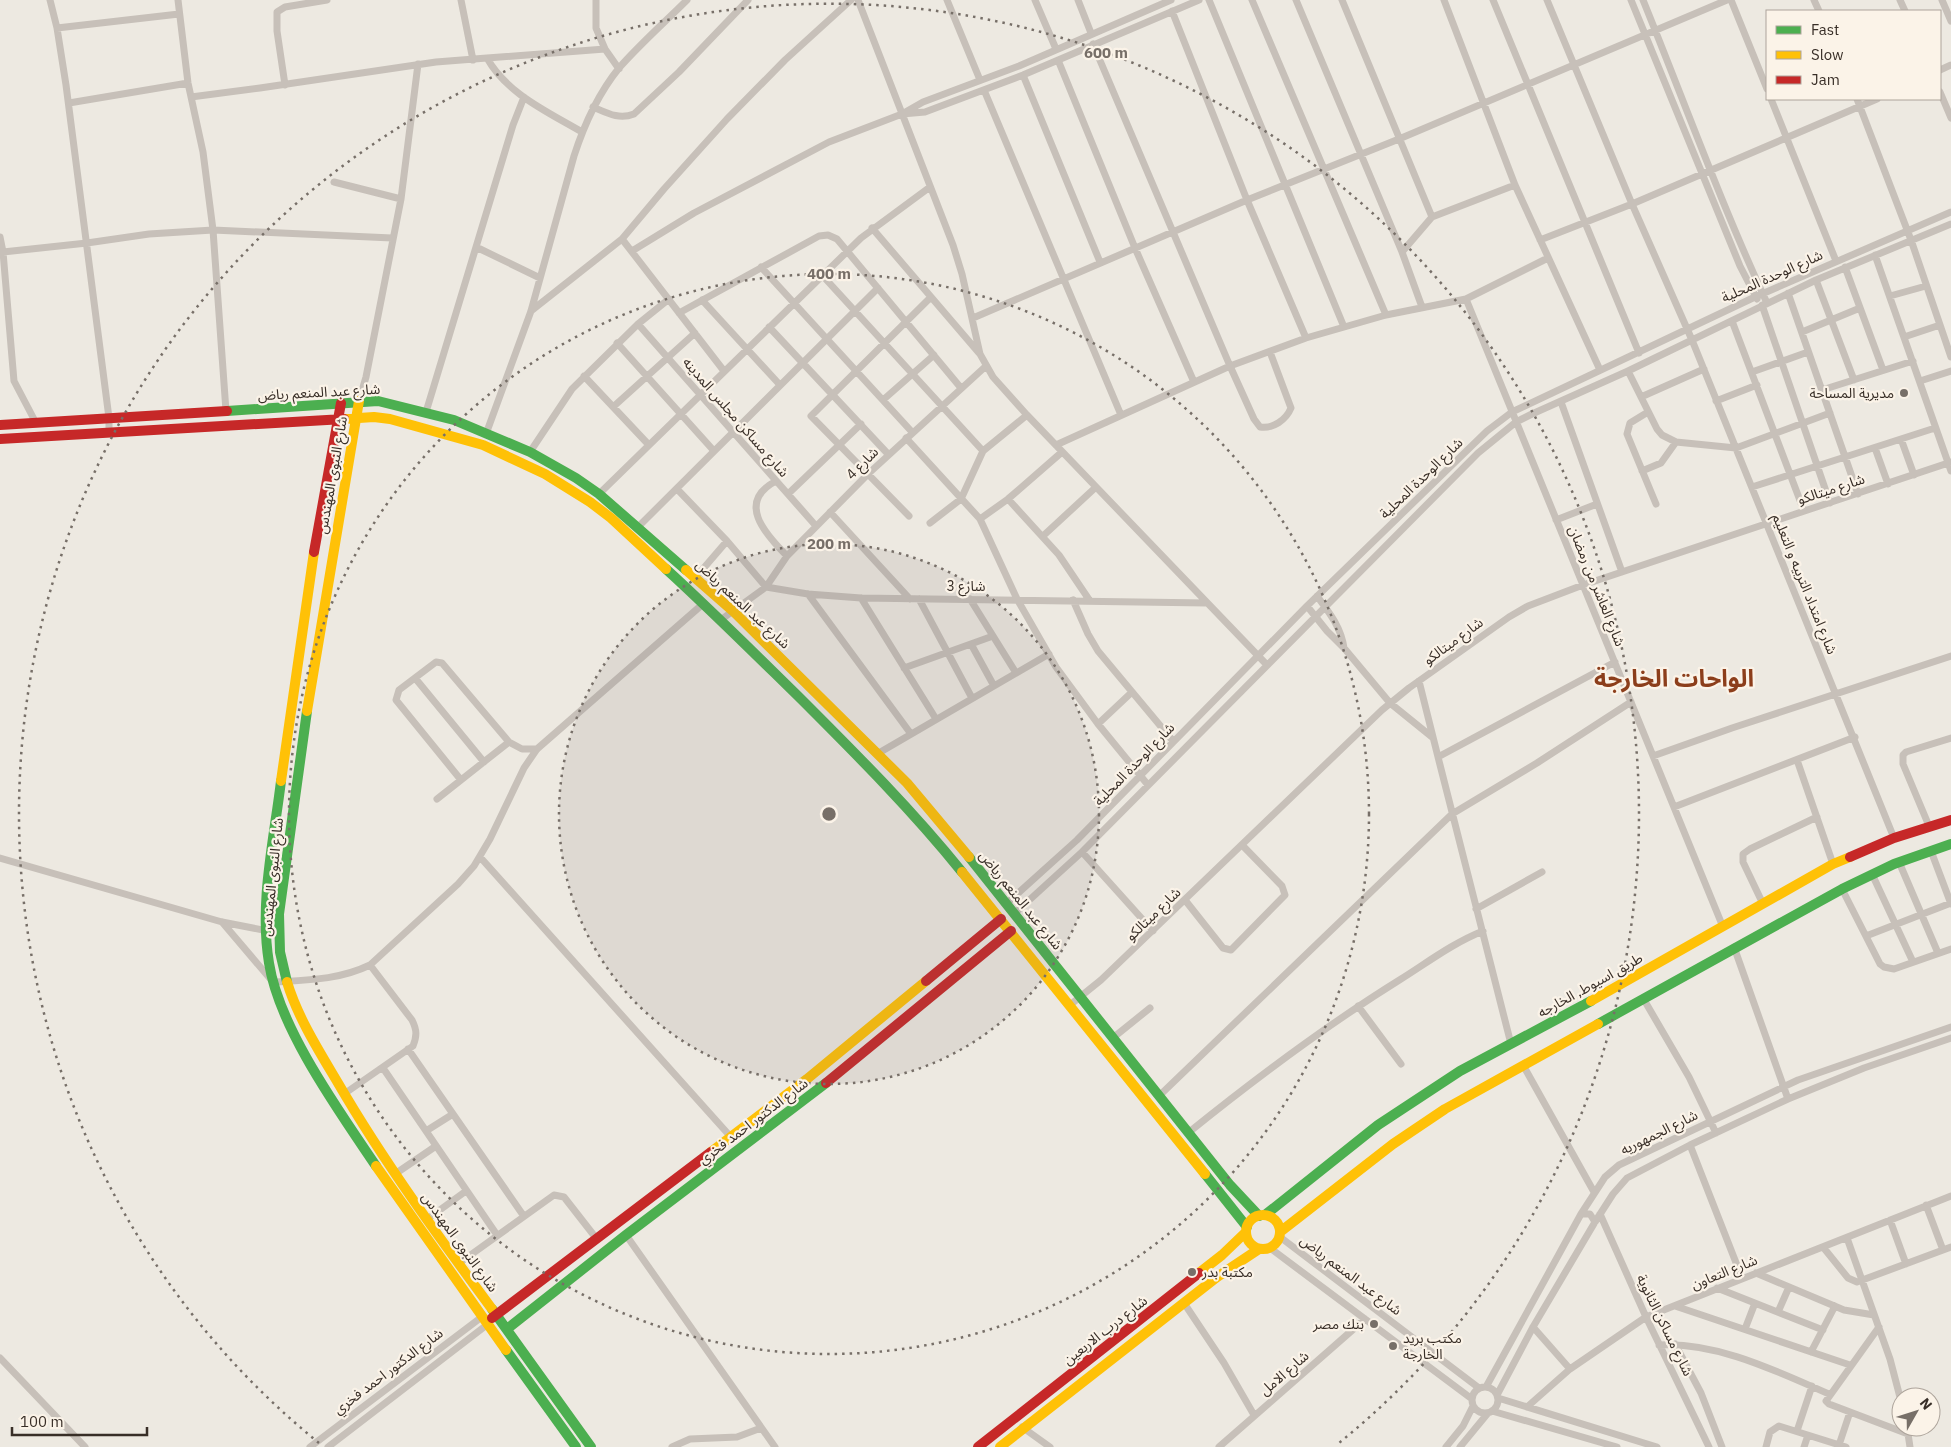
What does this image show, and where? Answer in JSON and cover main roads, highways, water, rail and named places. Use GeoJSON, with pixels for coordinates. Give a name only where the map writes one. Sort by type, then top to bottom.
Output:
{"type":"FeatureCollection","features":[{"type":"Feature","properties":{"kind":"main road","name":"شارع النبوى المهندس"},"geometry":{"type":"LineString","coordinates":[[359,401],[338,511],[296,784],[278,933],[282,968],[314,1042],[344,1094],[395,1174],[426,1220],[541,1375],[591,1447]]}},
{"type":"Feature","properties":{"kind":"main road","name":"شارع عبد المنعم رياض"},"geometry":{"type":"LineString","coordinates":[[0,425],[378,401],[454,420],[530,452],[576,478],[599,494],[638,527],[734,612],[906,783],[1114,1037],[1230,1185],[1262,1215]]}},
{"type":"Feature","properties":{"kind":"main road","name":"شارع النبوى المهندس"},"geometry":{"type":"LineString","coordinates":[[341,402],[303,626],[281,782],[266,930],[270,970],[285,1012],[346,1121],[415,1225],[576,1447]]}},
{"type":"Feature","properties":{"kind":"main road"},"geometry":{"type":"LineString","coordinates":[[170,414],[171,429]]}},
{"type":"Feature","properties":{"kind":"main road","name":"شارع عبد المنعم رياض"},"geometry":{"type":"LineString","coordinates":[[0,439],[356,417],[390,419],[452,435],[483,446],[545,474],[590,502],[611,518],[722,619],[879,777],[927,829],[1070,1005],[1246,1230]]}},
{"type":"Feature","properties":{"kind":"main road"},"geometry":{"type":"LineString","coordinates":[[303,626],[320,630]]}},
{"type":"Feature","properties":{"kind":"main road"},"geometry":{"type":"LineString","coordinates":[[281,782],[296,784]]}},
{"type":"Feature","properties":{"kind":"main road"},"geometry":{"type":"LineString","coordinates":[[927,829],[938,820]]}},
{"type":"Feature","properties":{"kind":"main road","name":"طريق اسيوط, الخارجه"},"geometry":{"type":"LineString","coordinates":[[1262,1215],[1362,1137],[1443,1082],[1612,990],[1833,864],[1894,838],[1951,820]]}},
{"type":"Feature","properties":{"kind":"main road"},"geometry":{"type":"LineString","coordinates":[[274,839],[289,842]]}},
{"type":"Feature","properties":{"kind":"main road"},"geometry":{"type":"LineString","coordinates":[[1280,1235],[1276,1221],[1262,1215],[1254,1218],[1246,1230],[1252,1245],[1259,1249],[1270,1248],[1280,1235],[1410,1132],[1459,1100],[1842,889],[1899,862],[1951,844]]}},
{"type":"Feature","properties":{"kind":"main road","name":"شارع الدكتور احمد فخري"},"geometry":{"type":"LineString","coordinates":[[486,1321],[535,1286],[807,1079],[1001,919]]}},
{"type":"Feature","properties":{"kind":"main road","name":"شارع الدكتور احمد فخري"},"geometry":{"type":"LineString","coordinates":[[507,1329],[626,1235],[816,1091],[1011,931]]}},
{"type":"Feature","properties":{"kind":"main road"},"geometry":{"type":"LineString","coordinates":[[807,1079],[816,1091]]}},
{"type":"Feature","properties":{"kind":"main road"},"geometry":{"type":"LineString","coordinates":[[661,1189],[670,1202]]}},
{"type":"Feature","properties":{"kind":"main road","name":"شارع درب الاربعين"},"geometry":{"type":"LineString","coordinates":[[978,1447],[1222,1255],[1246,1230]]}},
{"type":"Feature","properties":{"kind":"main road","name":"شارع درب الاربعين"},"geometry":{"type":"LineString","coordinates":[[1000,1447],[1216,1277],[1259,1249]]}},
{"type":"Feature","properties":{"kind":"main road"},"geometry":{"type":"LineString","coordinates":[[535,1286],[545,1299]]}},
{"type":"Feature","properties":{"kind":"main road"},"geometry":{"type":"LineString","coordinates":[[1146,1316],[1154,1326]]}},
{"type":"Feature","properties":{"kind":"main road"},"geometry":{"type":"LineString","coordinates":[[1130,1328],[1138,1338]]}},
{"type":"Feature","properties":{"kind":"main road"},"geometry":{"type":"LineString","coordinates":[[531,1383],[541,1375]]}},
{"type":"Feature","properties":{"kind":"place","name":"مديرية المساحة"},"geometry":{"type":"Point","coordinates":[1904,393]}},
{"type":"Feature","properties":{"kind":"place","name":"مكتبة بدر"},"geometry":{"type":"Point","coordinates":[1192,1272]}},
{"type":"Feature","properties":{"kind":"place","name":"بنك مصر"},"geometry":{"type":"Point","coordinates":[1374,1324]}},
{"type":"Feature","properties":{"kind":"place","name":"مكتب بريد الخارجة"},"geometry":{"type":"Point","coordinates":[1393,1346]}},
{"type":"Feature","properties":{"kind":"district","name":"الواحات الخارجة"},"geometry":{"type":"Point","coordinates":[1674,678]}}]}
